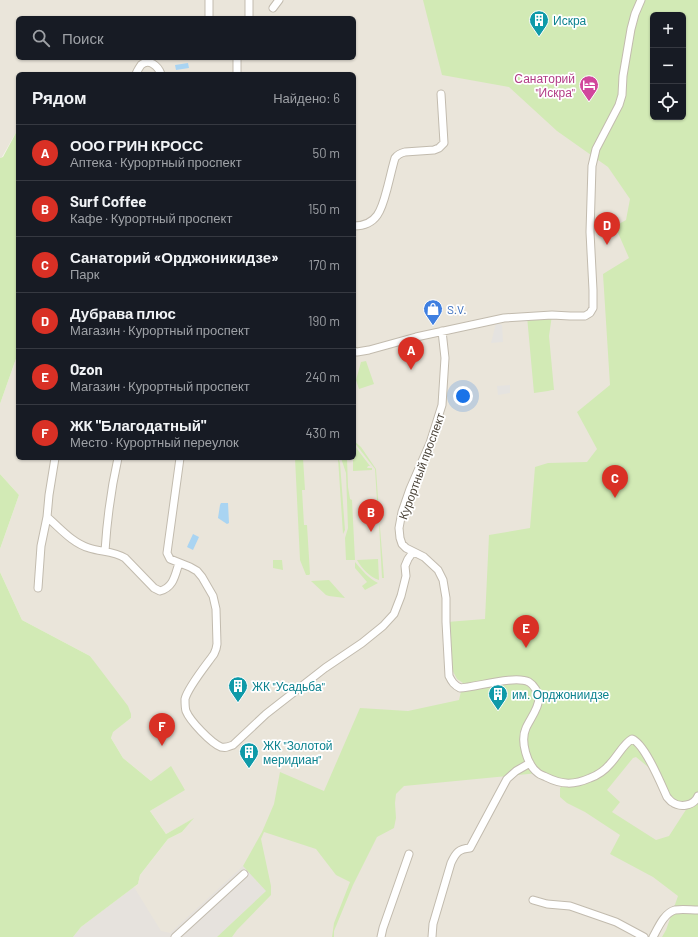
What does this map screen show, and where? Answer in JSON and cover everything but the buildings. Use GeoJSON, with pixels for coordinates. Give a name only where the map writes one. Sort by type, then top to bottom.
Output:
{"type":"FeatureCollection","features":[{"type":"Feature","properties":{"kind":"street"},"geometry":{"type":"LineString","coordinates":[[209,0],[210,16]]}},
{"type":"Feature","properties":{"kind":"street"},"geometry":{"type":"LineString","coordinates":[[249,0],[249,16]]}},
{"type":"Feature","properties":{"kind":"street"},"geometry":{"type":"LineString","coordinates":[[273,8],[279,0]]}},
{"type":"Feature","properties":{"kind":"street"},"geometry":{"type":"LineString","coordinates":[[356,352],[370,350],[442,331],[504,318],[552,314],[584,316],[590,313],[593,308],[590,225],[592,166],[596,149],[619,105],[622,95],[623,76],[632,28],[635,14],[641,0]]}},
{"type":"Feature","properties":{"kind":"street"},"geometry":{"type":"LineString","coordinates":[[237,60],[237,72]]}},
{"type":"Feature","properties":{"kind":"street"},"geometry":{"type":"LineString","coordinates":[[137,72],[142,65],[145,63],[150,63],[158,67],[160,72]]}},
{"type":"Feature","properties":{"kind":"street"},"geometry":{"type":"LineString","coordinates":[[356,226],[366,225],[372,222],[383,206],[395,158],[397,156],[402,152],[434,150],[439,148],[444,143],[441,94]]}},
{"type":"Feature","properties":{"kind":"street","name":"Курортный проспект"},"geometry":{"type":"LineString","coordinates":[[442,331],[445,358],[442,404],[430,443],[410,489],[402,512],[399,528],[400,538],[402,544],[406,548],[424,558],[438,570],[443,580],[446,598],[449,676],[452,682],[460,688],[500,681],[523,680],[530,682],[538,694],[538,705],[525,730],[524,737],[526,754],[530,763]]}},
{"type":"Feature","properties":{"kind":"street"},"geometry":{"type":"LineString","coordinates":[[38,588],[41,546],[47,517],[55,460]]}},
{"type":"Feature","properties":{"kind":"street"},"geometry":{"type":"LineString","coordinates":[[105,551],[107,525],[118,460]]}},
{"type":"Feature","properties":{"kind":"street"},"geometry":{"type":"LineString","coordinates":[[180,460],[167,553],[170,559],[197,571],[213,596],[216,609],[217,644],[214,654],[188,691],[185,700],[186,710],[205,735],[220,746],[226,748],[233,745],[266,714],[325,668],[362,644],[384,626],[394,614],[401,596],[406,576],[405,566],[413,552]]}},
{"type":"Feature","properties":{"kind":"street"},"geometry":{"type":"LineString","coordinates":[[47,517],[75,542],[88,548],[119,554],[125,558],[154,588],[160,591],[165,590],[170,586],[179,563]]}},
{"type":"Feature","properties":{"kind":"street"},"geometry":{"type":"LineString","coordinates":[[432,937],[433,924],[451,863],[455,855],[462,849],[470,848],[507,779],[516,771],[530,763],[538,773],[554,781],[566,784],[574,783],[590,778],[611,764],[632,739],[635,740],[648,758],[667,797],[672,802],[678,805],[690,805],[698,796]]}},
{"type":"Feature","properties":{"kind":"street"},"geometry":{"type":"LineString","coordinates":[[381,937],[409,854]]}},
{"type":"Feature","properties":{"kind":"street"},"geometry":{"type":"LineString","coordinates":[[175,937],[244,874]]}},
{"type":"Feature","properties":{"kind":"street"},"geometry":{"type":"LineString","coordinates":[[533,900],[547,904],[570,906],[616,922],[644,937]]}},
{"type":"Feature","properties":{"kind":"street"},"geometry":{"type":"LineString","coordinates":[[653,937],[665,917],[670,912],[676,910],[698,910]]}},
{"type":"Feature","properties":{"kind":"shaded area"},"geometry":{"type":"Polygon","coordinates":[[[0,0],[698,0],[698,937],[73,937],[81,927],[138,884],[140,875],[168,839],[182,832],[193,819],[166,834],[150,811],[185,789],[151,781],[123,758],[111,738],[112,732],[131,718],[90,656],[22,620],[0,572],[0,549],[19,495],[0,474],[0,404],[16,359],[16,460],[356,460],[356,72],[16,72],[16,132],[0,158],[0,0]]]}},
{"type":"Feature","properties":{"kind":"shaded area"},"geometry":{"type":"Polygon","coordinates":[[[496,323],[502,325],[503,342],[491,343],[496,323]]]}},
{"type":"Feature","properties":{"kind":"shaded area"},"geometry":{"type":"Polygon","coordinates":[[[510,385],[510,393],[498,395],[497,386],[510,385]]]}},
{"type":"Feature","properties":{"kind":"shaded area"},"geometry":{"type":"Polygon","coordinates":[[[243,866],[266,891],[217,937],[73,937],[81,927],[134,887],[161,931],[170,933],[243,866]]]}},
{"type":"Feature","properties":{"kind":"green space"},"geometry":{"type":"Polygon","coordinates":[[[423,0],[698,0],[698,937],[662,937],[678,896],[653,877],[610,854],[620,835],[585,812],[567,803],[560,797],[560,788],[565,784],[538,773],[404,786],[396,794],[396,818],[394,828],[377,837],[353,885],[334,931],[334,937],[332,937],[334,923],[350,882],[336,875],[316,849],[264,832],[261,839],[271,886],[271,895],[232,937],[217,937],[266,891],[243,866],[262,832],[274,804],[280,772],[324,791],[360,708],[408,711],[459,700],[463,683],[457,679],[449,664],[447,622],[485,619],[489,535],[530,528],[535,467],[548,463],[587,462],[597,449],[577,412],[610,385],[603,274],[629,258],[615,226],[626,220],[630,199],[608,167],[557,131],[509,87],[442,75],[423,0]],[[636,757],[633,758],[607,790],[620,802],[612,812],[656,840],[669,836],[689,805],[673,802],[653,771],[636,757]]]}},
{"type":"Feature","properties":{"kind":"green space"},"geometry":{"type":"Polygon","coordinates":[[[16,133],[16,359],[0,404],[0,158],[3,157],[16,133]]]}},
{"type":"Feature","properties":{"kind":"green space"},"geometry":{"type":"Polygon","coordinates":[[[552,315],[549,336],[554,390],[534,393],[527,316],[552,315]]]}},
{"type":"Feature","properties":{"kind":"green space"},"geometry":{"type":"Polygon","coordinates":[[[366,361],[374,384],[359,389],[356,380],[361,362],[366,361]]]}},
{"type":"Feature","properties":{"kind":"green space"},"geometry":{"type":"Polygon","coordinates":[[[356,443],[361,447],[376,469],[378,516],[375,469],[356,443]]]}},
{"type":"Feature","properties":{"kind":"green space"},"geometry":{"type":"Polygon","coordinates":[[[356,448],[370,466],[367,468],[372,468],[372,470],[353,471],[353,460],[356,460],[356,448]]]}},
{"type":"Feature","properties":{"kind":"green space"},"geometry":{"type":"Polygon","coordinates":[[[295,460],[303,460],[305,490],[302,490],[304,525],[307,525],[309,575],[306,575],[300,560],[295,460]]]}},
{"type":"Feature","properties":{"kind":"green space"},"geometry":{"type":"Polygon","coordinates":[[[338,460],[340,463],[345,530],[343,534],[338,460]]]}},
{"type":"Feature","properties":{"kind":"green space"},"geometry":{"type":"Polygon","coordinates":[[[342,460],[347,460],[348,487],[350,499],[352,500],[355,560],[346,560],[345,538],[348,528],[346,473],[342,460]]]}},
{"type":"Feature","properties":{"kind":"green space"},"geometry":{"type":"Polygon","coordinates":[[[0,474],[19,495],[0,549],[0,474]]]}},
{"type":"Feature","properties":{"kind":"green space"},"geometry":{"type":"Polygon","coordinates":[[[379,523],[380,527],[384,578],[382,578],[379,523]]]}},
{"type":"Feature","properties":{"kind":"green space"},"geometry":{"type":"Polygon","coordinates":[[[378,559],[379,580],[366,572],[357,560],[378,559]]]}},
{"type":"Feature","properties":{"kind":"green space"},"geometry":{"type":"Polygon","coordinates":[[[273,560],[282,560],[283,570],[273,568],[273,560]]]}},
{"type":"Feature","properties":{"kind":"green space"},"geometry":{"type":"Polygon","coordinates":[[[355,562],[368,576],[378,583],[365,590],[362,586],[367,582],[355,568],[355,562]]]}},
{"type":"Feature","properties":{"kind":"green space"},"geometry":{"type":"Polygon","coordinates":[[[0,572],[22,620],[90,656],[128,706],[131,718],[113,732],[111,738],[123,758],[151,781],[171,766],[185,790],[150,811],[166,834],[194,818],[182,832],[168,839],[140,875],[138,884],[81,927],[73,937],[0,937],[0,572]]]}},
{"type":"Feature","properties":{"kind":"green space"},"geometry":{"type":"Polygon","coordinates":[[[329,580],[345,598],[326,595],[311,581],[329,580]]]}},
{"type":"Feature","properties":{"kind":"water"},"geometry":{"type":"Polygon","coordinates":[[[188,63],[189,68],[176,70],[175,65],[188,63]]]}},
{"type":"Feature","properties":{"kind":"water"},"geometry":{"type":"Polygon","coordinates":[[[221,503],[228,503],[229,523],[227,524],[218,518],[221,503]]]}},
{"type":"Feature","properties":{"kind":"water"},"geometry":{"type":"Polygon","coordinates":[[[193,534],[199,537],[193,550],[187,547],[193,534]]]}},
{"type":"Feature","properties":{"kind":"place","name":"Искра"},"geometry":{"type":"Point","coordinates":[539,37]}},
{"type":"Feature","properties":{"kind":"place","name":"Санаторий \"Искра\""},"geometry":{"type":"Point","coordinates":[589,102]}},
{"type":"Feature","properties":{"kind":"place","name":"Дубрава плюс"},"geometry":{"type":"Point","coordinates":[607,245]}},
{"type":"Feature","properties":{"kind":"place","name":"S.V."},"geometry":{"type":"Point","coordinates":[433,326]}},
{"type":"Feature","properties":{"kind":"place","name":"ООО ГРИН КРОСС"},"geometry":{"type":"Point","coordinates":[411,370]}},
{"type":"Feature","properties":{"kind":"place","name":"Санаторий «Орджоникидзе»"},"geometry":{"type":"Point","coordinates":[615,498]}},
{"type":"Feature","properties":{"kind":"place","name":"Surf Coffee"},"geometry":{"type":"Point","coordinates":[371,532]}},
{"type":"Feature","properties":{"kind":"place","name":"Ozon"},"geometry":{"type":"Point","coordinates":[526,648]}},
{"type":"Feature","properties":{"kind":"place","name":"ЖК \"Усадьба\""},"geometry":{"type":"Point","coordinates":[238,703]}},
{"type":"Feature","properties":{"kind":"place","name":"им. Орджониидзе"},"geometry":{"type":"Point","coordinates":[498,711]}},
{"type":"Feature","properties":{"kind":"place","name":"ЖК \"Благодатный\""},"geometry":{"type":"Point","coordinates":[162,746]}},
{"type":"Feature","properties":{"kind":"place","name":"ЖК \"Золотой меридиан\""},"geometry":{"type":"Point","coordinates":[249,769]}}]}
